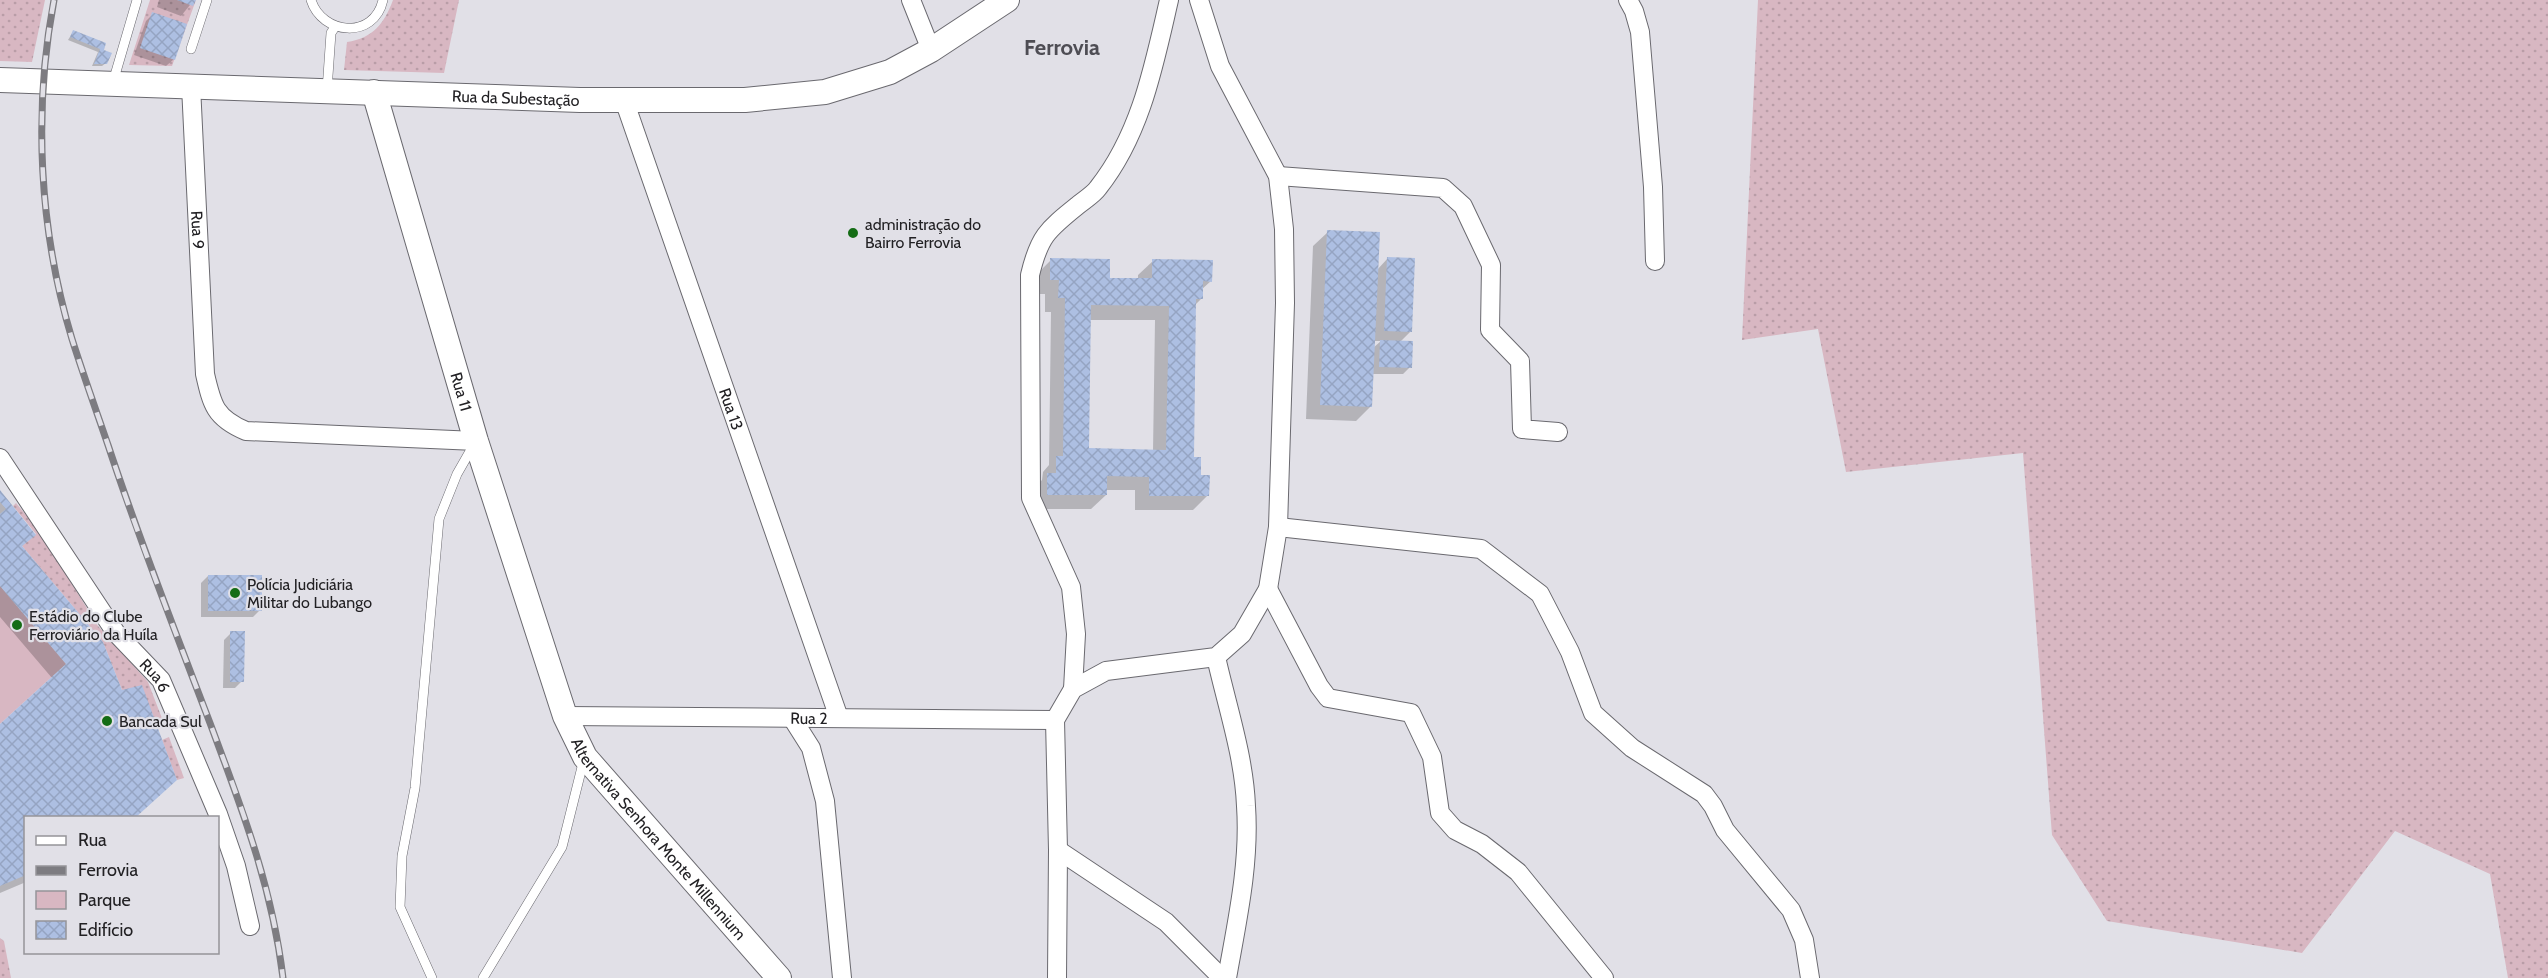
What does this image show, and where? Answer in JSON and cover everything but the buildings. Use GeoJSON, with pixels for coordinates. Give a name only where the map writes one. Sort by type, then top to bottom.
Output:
{"type":"FeatureCollection","features":[{"type":"Feature","properties":{"kind":"street"},"geometry":{"type":"LineString","coordinates":[[911,0],[931,50]]}},
{"type":"Feature","properties":{"kind":"street","name":"Rua da Subestação"},"geometry":{"type":"LineString","coordinates":[[0,80],[624,100],[745,100],[825,92],[890,72],[931,50],[1007,0]]}},
{"type":"Feature","properties":{"kind":"street"},"geometry":{"type":"LineString","coordinates":[[1057,978],[1058,850],[1055,720],[1073,689],[1076,633],[1071,587],[1031,498],[1030,275],[1037,247],[1055,224],[1098,189],[1127,143],[1147,93],[1169,0]]}},
{"type":"Feature","properties":{"kind":"street"},"geometry":{"type":"LineString","coordinates":[[1073,689],[1106,671],[1216,657],[1242,634],[1268,589],[1278,527],[1285,282],[1284,229],[1278,176],[1220,66],[1198,0]]}},
{"type":"Feature","properties":{"kind":"street"},"geometry":{"type":"LineString","coordinates":[[1628,0],[1640,32],[1653,187],[1655,261]]}},
{"type":"Feature","properties":{"kind":"street","name":"Rua 9"},"geometry":{"type":"LineString","coordinates":[[191,86],[205,374],[211,400],[218,415],[230,424],[246,431],[476,441]]}},
{"type":"Feature","properties":{"kind":"street","name":"Rua 11"},"geometry":{"type":"LineString","coordinates":[[374,92],[476,441],[555,691]]}},
{"type":"Feature","properties":{"kind":"street","name":"Rua 13"},"geometry":{"type":"LineString","coordinates":[[624,100],[839,718]]}},
{"type":"Feature","properties":{"kind":"street"},"geometry":{"type":"LineString","coordinates":[[1278,176],[1443,188],[1463,206],[1491,265],[1490,330],[1520,361],[1522,429],[1558,432]]}},
{"type":"Feature","properties":{"kind":"street","name":"Rua 6"},"geometry":{"type":"LineString","coordinates":[[0,458],[116,633],[161,680],[219,816]]}},
{"type":"Feature","properties":{"kind":"street"},"geometry":{"type":"LineString","coordinates":[[1278,527],[1481,549],[1540,594],[1570,652],[1593,713],[1632,748],[1704,794],[1725,830],[1791,910],[1804,940],[1810,978]]}},
{"type":"Feature","properties":{"kind":"street"},"geometry":{"type":"LineString","coordinates":[[1268,589],[1328,698],[1411,713],[1432,757],[1440,813],[1455,830],[1482,844],[1518,872],[1604,978]]}},
{"type":"Feature","properties":{"kind":"street"},"geometry":{"type":"LineString","coordinates":[[1216,657],[1244,784],[1246,807],[1246,866],[1227,978]]}},
{"type":"Feature","properties":{"kind":"street","name":"Alternativa Senhora Monte Millennium"},"geometry":{"type":"LineString","coordinates":[[555,691],[585,757],[779,978]]}},
{"type":"Feature","properties":{"kind":"street","name":"Rua 2"},"geometry":{"type":"LineString","coordinates":[[565,716],[1055,720]]}},
{"type":"Feature","properties":{"kind":"street"},"geometry":{"type":"LineString","coordinates":[[792,718],[812,748],[825,801],[842,978]]}},
{"type":"Feature","properties":{"kind":"street","name":"Rua 6"},"geometry":{"type":"LineString","coordinates":[[219,817],[236,866],[250,926]]}},
{"type":"Feature","properties":{"kind":"street"},"geometry":{"type":"LineString","coordinates":[[1058,850],[1166,922],[1221,978]]}},
{"type":"Feature","properties":{"kind":"lane"},"geometry":{"type":"LineString","coordinates":[[112,84],[137,0]]}},
{"type":"Feature","properties":{"kind":"lane"},"geometry":{"type":"LineString","coordinates":[[191,49],[207,0]]}},
{"type":"Feature","properties":{"kind":"lane"},"geometry":{"type":"LineString","coordinates":[[311,0],[316,13],[334,27],[352,28],[368,22],[377,14],[383,0]]}},
{"type":"Feature","properties":{"kind":"lane"},"geometry":{"type":"LineString","coordinates":[[327,90],[331,33],[334,27]]}},
{"type":"Feature","properties":{"kind":"lane"},"geometry":{"type":"LineString","coordinates":[[432,978],[400,907],[402,856],[415,788],[439,519],[457,474],[476,441]]}},
{"type":"Feature","properties":{"kind":"lane"},"geometry":{"type":"LineString","coordinates":[[483,978],[562,847],[585,757]]}},
{"type":"Feature","properties":{"kind":"green space"},"geometry":{"type":"Polygon","coordinates":[[[0,0],[45,0],[32,62],[0,61],[0,0]]]}},
{"type":"Feature","properties":{"kind":"green space"},"geometry":{"type":"Polygon","coordinates":[[[150,0],[196,0],[172,66],[129,65],[150,0]]]}},
{"type":"Feature","properties":{"kind":"green space"},"geometry":{"type":"Polygon","coordinates":[[[393,0],[459,0],[444,73],[344,70],[347,42],[371,33],[386,16],[393,0]]]}},
{"type":"Feature","properties":{"kind":"green space"},"geometry":{"type":"Polygon","coordinates":[[[1758,0],[2548,0],[2548,978],[2508,978],[2490,874],[2395,831],[2302,953],[2107,921],[2052,835],[2023,453],[1846,472],[1818,329],[1742,340],[1758,0]]]}},
{"type":"Feature","properties":{"kind":"green space"},"geometry":{"type":"Polygon","coordinates":[[[16,503],[39,531],[98,626],[148,682],[163,721],[156,723],[122,690],[103,642],[22,546],[36,534],[13,506],[16,503]]]}},
{"type":"Feature","properties":{"kind":"green space","name":"Estádio do Clube Ferroviário da Huíla"},"geometry":{"type":"Polygon","coordinates":[[[0,586],[66,664],[0,724],[0,586]]]}},
{"type":"Feature","properties":{"kind":"green space"},"geometry":{"type":"Polygon","coordinates":[[[169,737],[184,778],[177,780],[162,740],[169,737]]]}},
{"type":"Feature","properties":{"kind":"green space"},"geometry":{"type":"Polygon","coordinates":[[[0,938],[4,941],[11,978],[0,978],[0,938]]]}},
{"type":"Feature","properties":{"kind":"railway"},"geometry":{"type":"LineString","coordinates":[[54,0],[43,84],[43,170],[52,256],[61,298],[76,352],[132,515],[244,817],[264,880],[283,978]]}},
{"type":"Feature","properties":{"kind":"place","name":"administração do Bairro Ferrovia"},"geometry":{"type":"Point","coordinates":[853,233]}},
{"type":"Feature","properties":{"kind":"place","name":"Polícia Judiciária Militar do Lubango"},"geometry":{"type":"Point","coordinates":[235,593]}},
{"type":"Feature","properties":{"kind":"place","name":"Estádio do Clube Ferroviário da Huíla"},"geometry":{"type":"Point","coordinates":[17,625]}},
{"type":"Feature","properties":{"kind":"place","name":"Bancada Sul"},"geometry":{"type":"Point","coordinates":[107,721]}},
{"type":"Feature","properties":{"kind":"district","name":"Ferrovia"},"geometry":{"type":"Point","coordinates":[1062,47]}}]}
